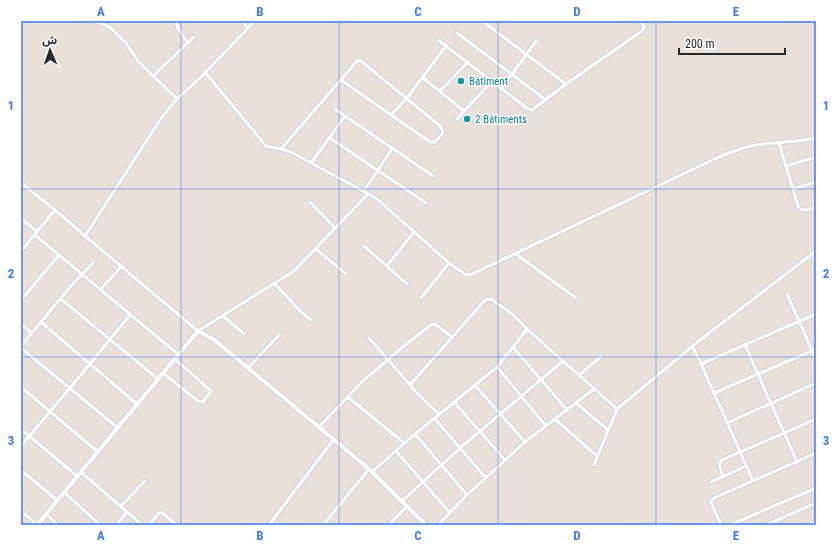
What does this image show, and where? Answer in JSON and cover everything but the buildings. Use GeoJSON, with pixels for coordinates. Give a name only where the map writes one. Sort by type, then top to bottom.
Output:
{"type":"FeatureCollection","features":[{"type":"Feature","properties":{"kind":"street"},"geometry":{"type":"LineString","coordinates":[[95,21],[112,29],[126,43],[134,56],[177,99]]}},
{"type":"Feature","properties":{"kind":"street"},"geometry":{"type":"LineString","coordinates":[[176,21],[178,28],[188,42]]}},
{"type":"Feature","properties":{"kind":"street"},"geometry":{"type":"LineString","coordinates":[[241,21],[248,28]]}},
{"type":"Feature","properties":{"kind":"street"},"geometry":{"type":"LineString","coordinates":[[85,236],[156,125],[177,99],[255,21]]}},
{"type":"Feature","properties":{"kind":"street"},"geometry":{"type":"LineString","coordinates":[[482,21],[566,84]]}},
{"type":"Feature","properties":{"kind":"street"},"geometry":{"type":"LineString","coordinates":[[438,40],[468,62],[491,82],[532,110],[566,84],[642,31],[644,27],[641,21]]}},
{"type":"Feature","properties":{"kind":"street"},"geometry":{"type":"LineString","coordinates":[[457,33],[546,100]]}},
{"type":"Feature","properties":{"kind":"street"},"geometry":{"type":"LineString","coordinates":[[153,76],[194,37]]}},
{"type":"Feature","properties":{"kind":"street"},"geometry":{"type":"LineString","coordinates":[[501,89],[537,40]]}},
{"type":"Feature","properties":{"kind":"street"},"geometry":{"type":"LineString","coordinates":[[392,114],[407,98],[446,46]]}},
{"type":"Feature","properties":{"kind":"street"},"geometry":{"type":"LineString","coordinates":[[282,149],[341,80],[355,61],[360,60],[407,98],[442,129],[443,133],[435,142],[430,142],[392,114],[341,80]]}},
{"type":"Feature","properties":{"kind":"street"},"geometry":{"type":"LineString","coordinates":[[440,92],[468,62]]}},
{"type":"Feature","properties":{"kind":"street"},"geometry":{"type":"LineString","coordinates":[[205,72],[266,146],[282,149],[376,198],[449,263],[463,274],[468,275],[516,254],[719,157],[747,147],[797,142],[816,138]]}},
{"type":"Feature","properties":{"kind":"street"},"geometry":{"type":"LineString","coordinates":[[422,77],[464,112]]}},
{"type":"Feature","properties":{"kind":"street"},"geometry":{"type":"LineString","coordinates":[[457,119],[491,82]]}},
{"type":"Feature","properties":{"kind":"street"},"geometry":{"type":"LineString","coordinates":[[335,109],[433,176]]}},
{"type":"Feature","properties":{"kind":"street"},"geometry":{"type":"LineString","coordinates":[[311,163],[345,116]]}},
{"type":"Feature","properties":{"kind":"street"},"geometry":{"type":"LineString","coordinates":[[330,138],[426,203]]}},
{"type":"Feature","properties":{"kind":"street"},"geometry":{"type":"LineString","coordinates":[[779,143],[797,205],[800,209],[805,210],[816,207]]}},
{"type":"Feature","properties":{"kind":"street"},"geometry":{"type":"LineString","coordinates":[[364,191],[392,149]]}},
{"type":"Feature","properties":{"kind":"street"},"geometry":{"type":"LineString","coordinates":[[786,166],[816,157]]}},
{"type":"Feature","properties":{"kind":"street"},"geometry":{"type":"LineString","coordinates":[[793,189],[816,182]]}},
{"type":"Feature","properties":{"kind":"street"},"geometry":{"type":"LineString","coordinates":[[21,183],[55,210],[198,332],[218,342],[334,439],[370,470],[426,525]]}},
{"type":"Feature","properties":{"kind":"street"},"geometry":{"type":"LineString","coordinates":[[21,511],[37,525],[198,332],[294,271],[316,250],[368,194]]}},
{"type":"Feature","properties":{"kind":"street"},"geometry":{"type":"LineString","coordinates":[[310,202],[335,228]]}},
{"type":"Feature","properties":{"kind":"street"},"geometry":{"type":"LineString","coordinates":[[21,251],[55,210]]}},
{"type":"Feature","properties":{"kind":"street"},"geometry":{"type":"LineString","coordinates":[[21,218],[59,255],[83,274],[177,357],[211,391],[203,402],[198,401],[164,374]]}},
{"type":"Feature","properties":{"kind":"street"},"geometry":{"type":"LineString","coordinates":[[387,266],[414,232]]}},
{"type":"Feature","properties":{"kind":"street"},"geometry":{"type":"LineString","coordinates":[[364,246],[407,284]]}},
{"type":"Feature","properties":{"kind":"street"},"geometry":{"type":"LineString","coordinates":[[316,250],[346,274]]}},
{"type":"Feature","properties":{"kind":"street"},"geometry":{"type":"LineString","coordinates":[[594,465],[617,409],[692,346],[816,251]]}},
{"type":"Feature","properties":{"kind":"street"},"geometry":{"type":"LineString","coordinates":[[516,254],[576,298]]}},
{"type":"Feature","properties":{"kind":"street"},"geometry":{"type":"LineString","coordinates":[[21,300],[59,255]]}},
{"type":"Feature","properties":{"kind":"street"},"geometry":{"type":"LineString","coordinates":[[94,262],[21,347],[118,428]]}},
{"type":"Feature","properties":{"kind":"street"},"geometry":{"type":"LineString","coordinates":[[421,298],[449,263]]}},
{"type":"Feature","properties":{"kind":"street"},"geometry":{"type":"LineString","coordinates":[[101,290],[122,267]]}},
{"type":"Feature","properties":{"kind":"street"},"geometry":{"type":"LineString","coordinates":[[275,284],[300,311],[311,320]]}},
{"type":"Feature","properties":{"kind":"street"},"geometry":{"type":"LineString","coordinates":[[787,294],[816,360]]}},
{"type":"Feature","properties":{"kind":"street"},"geometry":{"type":"LineString","coordinates":[[61,299],[159,380]]}},
{"type":"Feature","properties":{"kind":"street"},"geometry":{"type":"LineString","coordinates":[[410,385],[482,303],[488,299],[491,299],[512,314],[617,409]]}},
{"type":"Feature","properties":{"kind":"street"},"geometry":{"type":"LineString","coordinates":[[701,364],[816,314]]}},
{"type":"Feature","properties":{"kind":"street"},"geometry":{"type":"LineString","coordinates":[[21,446],[130,315]]}},
{"type":"Feature","properties":{"kind":"street"},"geometry":{"type":"LineString","coordinates":[[223,316],[244,334]]}},
{"type":"Feature","properties":{"kind":"street"},"geometry":{"type":"LineString","coordinates":[[41,322],[138,405]]}},
{"type":"Feature","properties":{"kind":"street"},"geometry":{"type":"LineString","coordinates":[[21,324],[32,333]]}},
{"type":"Feature","properties":{"kind":"street"},"geometry":{"type":"LineString","coordinates":[[319,427],[362,382],[404,345],[434,324],[452,337]]}},
{"type":"Feature","properties":{"kind":"street"},"geometry":{"type":"LineString","coordinates":[[323,525],[370,470],[396,451],[497,367],[527,329]]}},
{"type":"Feature","properties":{"kind":"street"},"geometry":{"type":"LineString","coordinates":[[248,367],[280,334]]}},
{"type":"Feature","properties":{"kind":"street"},"geometry":{"type":"LineString","coordinates":[[369,338],[419,395],[439,414]]}},
{"type":"Feature","properties":{"kind":"street"},"geometry":{"type":"LineString","coordinates":[[745,345],[797,462]]}},
{"type":"Feature","properties":{"kind":"street"},"geometry":{"type":"LineString","coordinates":[[692,346],[753,481]]}},
{"type":"Feature","properties":{"kind":"street"},"geometry":{"type":"LineString","coordinates":[[513,347],[567,410]]}},
{"type":"Feature","properties":{"kind":"street"},"geometry":{"type":"LineString","coordinates":[[714,393],[816,349]]}},
{"type":"Feature","properties":{"kind":"street"},"geometry":{"type":"LineString","coordinates":[[579,375],[602,356]]}},
{"type":"Feature","properties":{"kind":"street"},"geometry":{"type":"LineString","coordinates":[[402,501],[460,448],[563,361]]}},
{"type":"Feature","properties":{"kind":"street"},"geometry":{"type":"LineString","coordinates":[[497,367],[520,397],[546,426]]}},
{"type":"Feature","properties":{"kind":"street"},"geometry":{"type":"LineString","coordinates":[[727,423],[816,383]]}},
{"type":"Feature","properties":{"kind":"street"},"geometry":{"type":"LineString","coordinates":[[475,385],[525,442]]}},
{"type":"Feature","properties":{"kind":"street"},"geometry":{"type":"LineString","coordinates":[[21,387],[98,452]]}},
{"type":"Feature","properties":{"kind":"street"},"geometry":{"type":"LineString","coordinates":[[438,525],[467,495],[525,442],[594,389]]}},
{"type":"Feature","properties":{"kind":"street"},"geometry":{"type":"LineString","coordinates":[[348,397],[404,443]]}},
{"type":"Feature","properties":{"kind":"street"},"geometry":{"type":"LineString","coordinates":[[454,402],[505,460]]}},
{"type":"Feature","properties":{"kind":"street"},"geometry":{"type":"LineString","coordinates":[[576,402],[608,430]]}},
{"type":"Feature","properties":{"kind":"street"},"geometry":{"type":"LineString","coordinates":[[434,418],[486,478]]}},
{"type":"Feature","properties":{"kind":"street"},"geometry":{"type":"LineString","coordinates":[[555,419],[597,456]]}},
{"type":"Feature","properties":{"kind":"street"},"geometry":{"type":"LineString","coordinates":[[723,477],[719,462],[740,451],[816,419]]}},
{"type":"Feature","properties":{"kind":"street"},"geometry":{"type":"LineString","coordinates":[[21,429],[78,476]]}},
{"type":"Feature","properties":{"kind":"street"},"geometry":{"type":"LineString","coordinates":[[415,434],[467,495]]}},
{"type":"Feature","properties":{"kind":"street"},"geometry":{"type":"LineString","coordinates":[[269,525],[334,439]]}},
{"type":"Feature","properties":{"kind":"street"},"geometry":{"type":"LineString","coordinates":[[396,451],[450,513]]}},
{"type":"Feature","properties":{"kind":"street"},"geometry":{"type":"LineString","coordinates":[[721,525],[712,505],[712,500],[816,453]]}},
{"type":"Feature","properties":{"kind":"street"},"geometry":{"type":"LineString","coordinates":[[710,482],[746,466]]}},
{"type":"Feature","properties":{"kind":"street"},"geometry":{"type":"LineString","coordinates":[[21,470],[57,500]]}},
{"type":"Feature","properties":{"kind":"street"},"geometry":{"type":"LineString","coordinates":[[82,472],[142,525]]}},
{"type":"Feature","properties":{"kind":"street"},"geometry":{"type":"LineString","coordinates":[[121,506],[145,481]]}},
{"type":"Feature","properties":{"kind":"street"},"geometry":{"type":"LineString","coordinates":[[730,525],[816,488]]}},
{"type":"Feature","properties":{"kind":"street"},"geometry":{"type":"LineString","coordinates":[[64,492],[100,525]]}},
{"type":"Feature","properties":{"kind":"street"},"geometry":{"type":"LineString","coordinates":[[766,525],[816,503]]}},
{"type":"Feature","properties":{"kind":"street"},"geometry":{"type":"LineString","coordinates":[[389,525],[407,506]]}},
{"type":"Feature","properties":{"kind":"street"},"geometry":{"type":"LineString","coordinates":[[116,525],[127,512]]}},
{"type":"Feature","properties":{"kind":"street"},"geometry":{"type":"LineString","coordinates":[[149,525],[159,513],[162,512],[177,525]]}},
{"type":"Feature","properties":{"kind":"street"},"geometry":{"type":"LineString","coordinates":[[46,514],[58,525]]}},
{"type":"Feature","properties":{"kind":"street"},"geometry":{"type":"LineString","coordinates":[[808,525],[816,522]]}},
{"type":"Feature","properties":{"kind":"place","name":"Bâtiment"},"geometry":{"type":"Point","coordinates":[461,81]}},
{"type":"Feature","properties":{"kind":"place","name":"2 Bâtiments"},"geometry":{"type":"Point","coordinates":[467,119]}}]}
